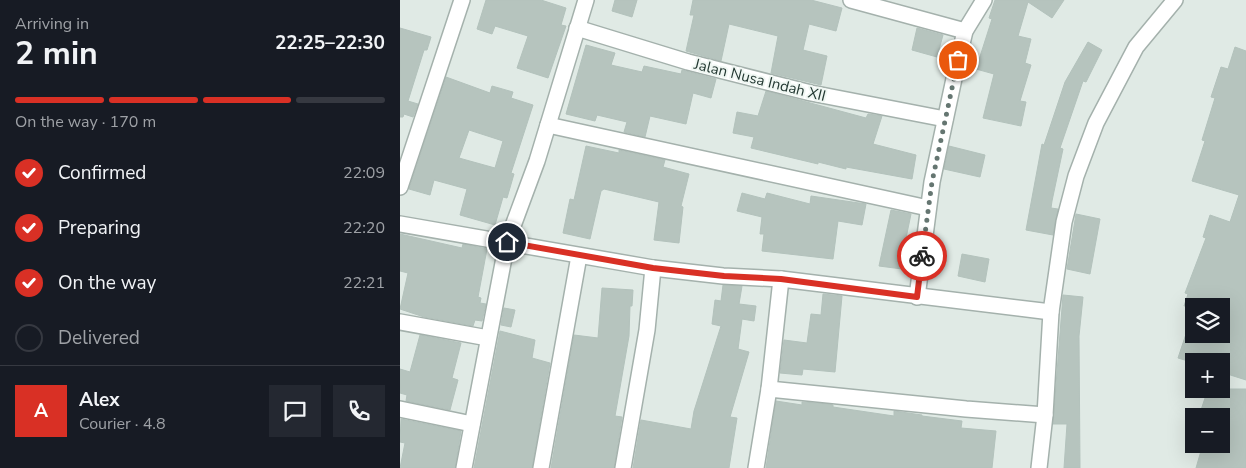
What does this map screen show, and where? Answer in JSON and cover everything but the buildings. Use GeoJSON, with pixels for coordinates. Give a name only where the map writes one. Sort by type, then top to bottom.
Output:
{"type":"FeatureCollection","features":[{"type":"Feature","properties":{"kind":"street"},"geometry":{"type":"LineString","coordinates":[[400,188],[462,0]]}},
{"type":"Feature","properties":{"kind":"street"},"geometry":{"type":"LineString","coordinates":[[464,468],[507,242],[537,161],[586,0]]}},
{"type":"Feature","properties":{"kind":"street"},"geometry":{"type":"LineString","coordinates":[[851,0],[965,32]]}},
{"type":"Feature","properties":{"kind":"street"},"geometry":{"type":"LineString","coordinates":[[917,297],[928,208],[945,119],[965,32],[984,0]]}},
{"type":"Feature","properties":{"kind":"street"},"geometry":{"type":"LineString","coordinates":[[1039,468],[1045,415],[1051,312],[1064,222],[1076,176],[1096,123],[1136,47],[1175,0]]}},
{"type":"Feature","properties":{"kind":"street","name":"Jalan Nusa Indah XII"},"geometry":{"type":"LineString","coordinates":[[577,28],[688,62],[811,93],[945,119]]}},
{"type":"Feature","properties":{"kind":"street"},"geometry":{"type":"LineString","coordinates":[[548,125],[928,208]]}},
{"type":"Feature","properties":{"kind":"street"},"geometry":{"type":"LineString","coordinates":[[400,224],[653,268],[724,276],[781,279],[1051,312]]}},
{"type":"Feature","properties":{"kind":"street"},"geometry":{"type":"LineString","coordinates":[[541,468],[578,256]]}},
{"type":"Feature","properties":{"kind":"street"},"geometry":{"type":"LineString","coordinates":[[623,468],[647,330],[653,268]]}},
{"type":"Feature","properties":{"kind":"street"},"geometry":{"type":"LineString","coordinates":[[756,468],[769,389],[781,279]]}},
{"type":"Feature","properties":{"kind":"street"},"geometry":{"type":"LineString","coordinates":[[400,322],[488,338]]}},
{"type":"Feature","properties":{"kind":"street"},"geometry":{"type":"LineString","coordinates":[[769,389],[966,410],[1045,415]]}},
{"type":"Feature","properties":{"kind":"street"},"geometry":{"type":"LineString","coordinates":[[400,409],[472,424]]}},
{"type":"Feature","properties":{"kind":"way so far"},"geometry":{"type":"LineString","coordinates":[[922,256],[932,182],[958,60]]}},
{"type":"Feature","properties":{"kind":"route"},"geometry":{"type":"LineString","coordinates":[[507,242],[653,268],[724,276],[781,279],[917,297],[922,256]]}}]}
